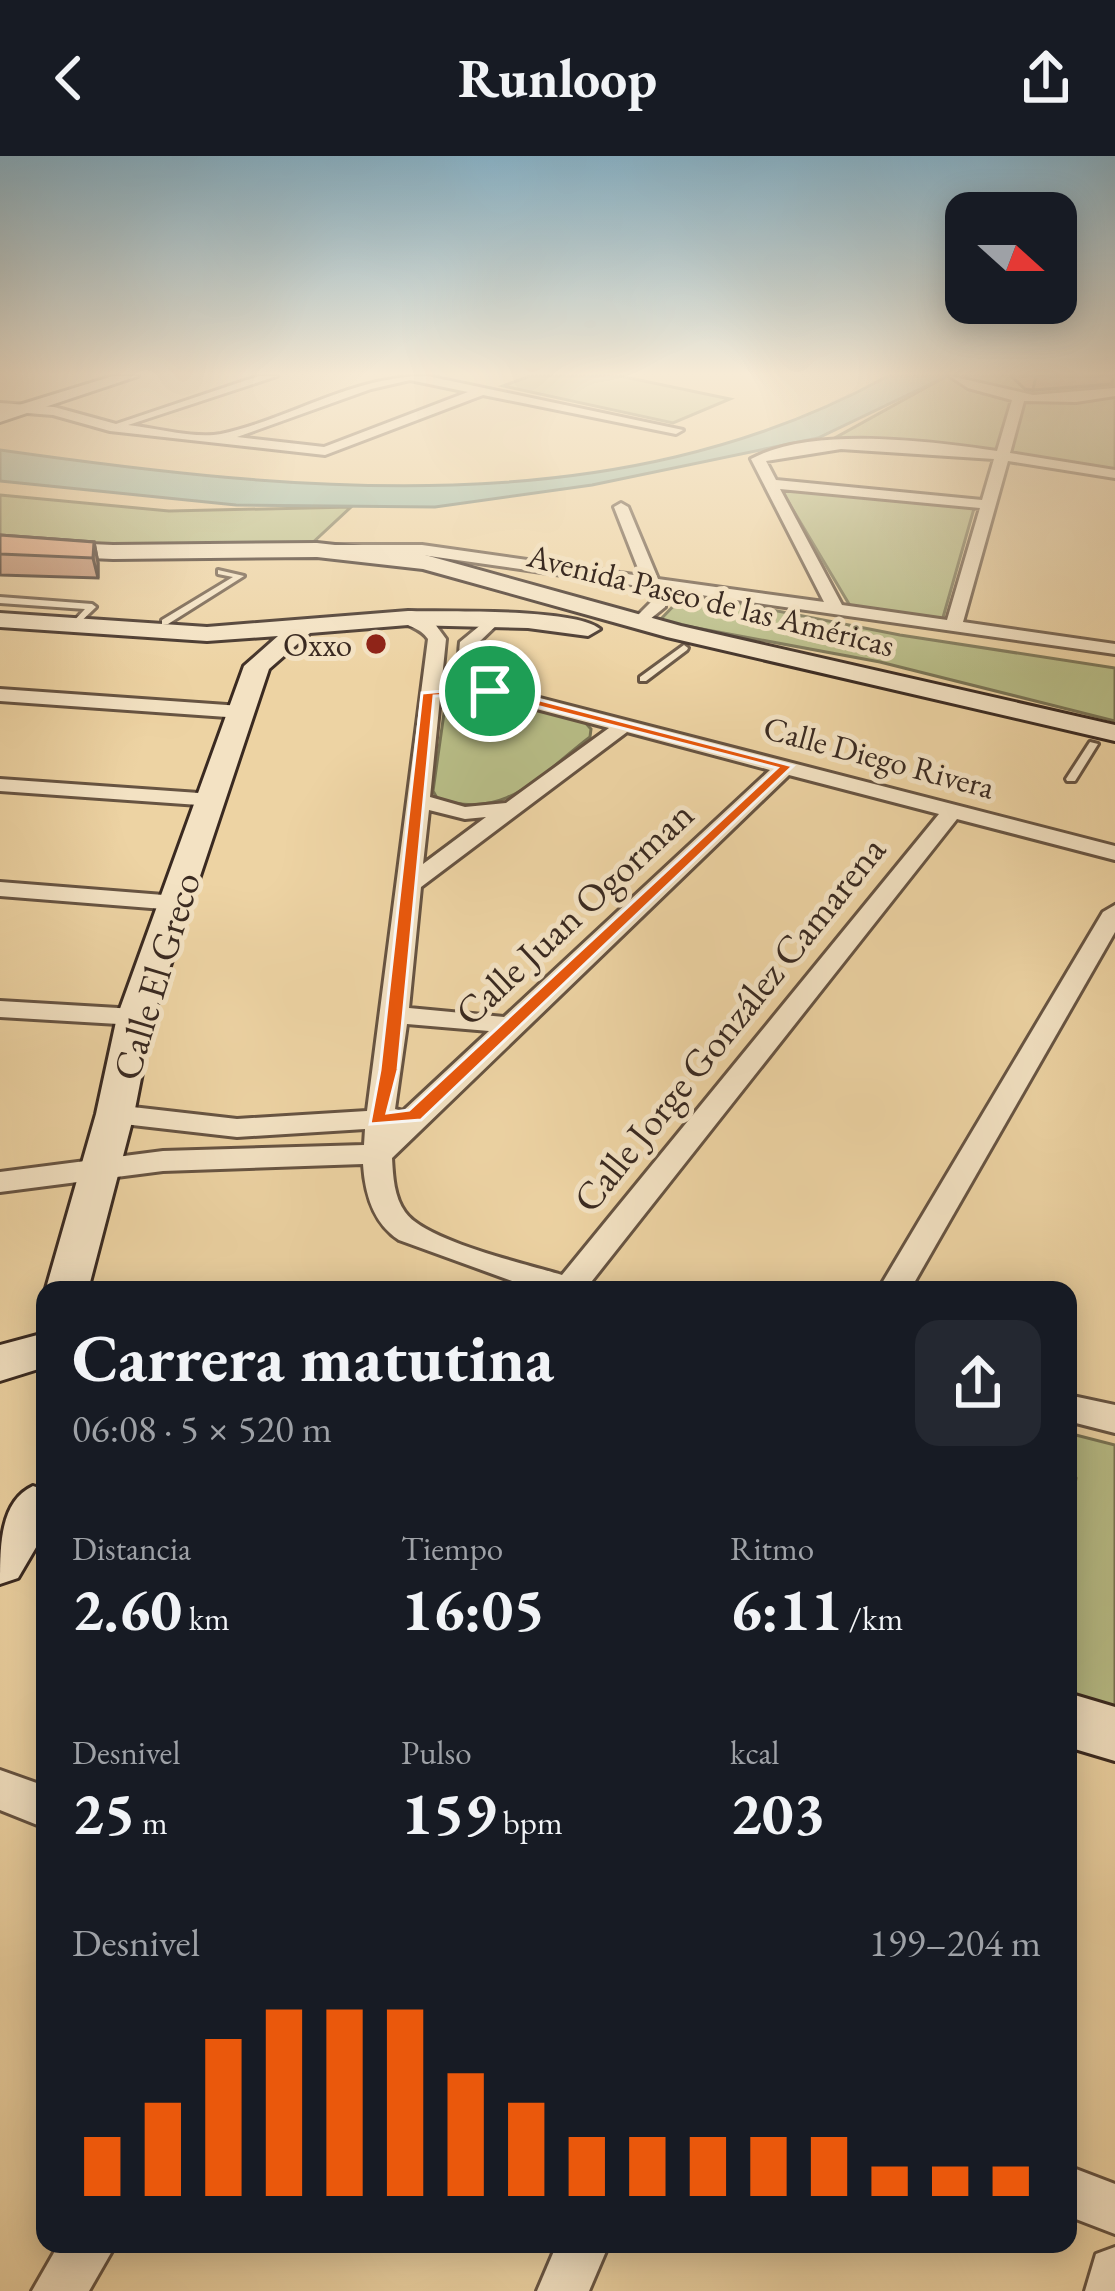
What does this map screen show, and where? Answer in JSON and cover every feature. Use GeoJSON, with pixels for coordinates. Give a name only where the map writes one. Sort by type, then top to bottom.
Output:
{"type":"FeatureCollection","features":[{"type":"Feature","properties":{"kind":"street"},"geometry":{"type":"LineString","coordinates":[[764,476],[836,608]]}},
{"type":"Feature","properties":{"kind":"street"},"geometry":{"type":"LineString","coordinates":[[954,624],[996,476]]}},
{"type":"Feature","properties":{"kind":"street"},"geometry":{"type":"LineString","coordinates":[[767,483],[989,505]]}},
{"type":"Feature","properties":{"kind":"street"},"geometry":{"type":"LineString","coordinates":[[621,507],[651,582],[661,593],[659,603],[639,623]]}},
{"type":"Feature","properties":{"kind":"street","name":"Avenida Paseo de las Américas"},"geometry":{"type":"LineString","coordinates":[[0,547],[112,552],[317,550],[425,562],[639,623],[1108,742]]}},
{"type":"Feature","properties":{"kind":"street"},"geometry":{"type":"LineString","coordinates":[[317,550],[422,550],[1115,649]]}},
{"type":"Feature","properties":{"kind":"street"},"geometry":{"type":"LineString","coordinates":[[115,626],[415,610],[482,595],[488,590],[483,575]]}},
{"type":"Feature","properties":{"kind":"street"},"geometry":{"type":"LineString","coordinates":[[415,610],[435,631],[389,1070],[376,1120],[383,1199],[399,1226],[550,1281]]}},
{"type":"Feature","properties":{"kind":"street","name":"Avenida Paseo de las Américas"},"geometry":{"type":"LineString","coordinates":[[0,620],[206,634],[301,629],[415,610],[590,629],[1108,742]]}},
{"type":"Feature","properties":{"kind":"street"},"geometry":{"type":"LineString","coordinates":[[490,691],[474,682],[466,670],[469,642],[494,619]]}},
{"type":"Feature","properties":{"kind":"street"},"geometry":{"type":"LineString","coordinates":[[206,634],[230,642],[257,666],[301,629]]}},
{"type":"Feature","properties":{"kind":"street","name":"Calle El Greco"},"geometry":{"type":"LineString","coordinates":[[68,1281],[115,1114],[134,1017],[257,666]]}},
{"type":"Feature","properties":{"kind":"street","name":"Calle Diego Rivera"},"geometry":{"type":"LineString","coordinates":[[428,693],[490,691],[1115,853]]}},
{"type":"Feature","properties":{"kind":"street"},"geometry":{"type":"LineString","coordinates":[[0,694],[241,712]]}},
{"type":"Feature","properties":{"kind":"street"},"geometry":{"type":"LineString","coordinates":[[406,887],[626,724]]}},
{"type":"Feature","properties":{"kind":"street","name":"Calle Juan Ogorman"},"geometry":{"type":"LineString","coordinates":[[380,1154],[414,1116],[787,766]]}},
{"type":"Feature","properties":{"kind":"street"},"geometry":{"type":"LineString","coordinates":[[0,785],[213,800]]}},
{"type":"Feature","properties":{"kind":"street"},"geometry":{"type":"LineString","coordinates":[[419,801],[465,813],[515,807]]}},
{"type":"Feature","properties":{"kind":"street","name":"Calle Jorge González Camarena"},"geometry":{"type":"LineString","coordinates":[[577,1281],[606,1236],[953,810]]}},
{"type":"Feature","properties":{"kind":"street"},"geometry":{"type":"LineString","coordinates":[[0,889],[176,903]]}},
{"type":"Feature","properties":{"kind":"street"},"geometry":{"type":"LineString","coordinates":[[899,1281],[1115,912]]}},
{"type":"Feature","properties":{"kind":"street"},"geometry":{"type":"LineString","coordinates":[[0,1009],[134,1017]]}},
{"type":"Feature","properties":{"kind":"street"},"geometry":{"type":"LineString","coordinates":[[395,1015],[513,1025]]}},
{"type":"Feature","properties":{"kind":"street"},"geometry":{"type":"LineString","coordinates":[[115,1114],[237,1128],[414,1116]]}},
{"type":"Feature","properties":{"kind":"street"},"geometry":{"type":"LineString","coordinates":[[0,1182],[164,1161],[380,1154]]}},
{"type":"Feature","properties":{"kind":"street"},"geometry":{"type":"LineString","coordinates":[[0,1363],[36,1353]]}},
{"type":"Feature","properties":{"kind":"street"},"geometry":{"type":"LineString","coordinates":[[1077,1410],[1115,1419]]}},
{"type":"Feature","properties":{"kind":"street"},"geometry":{"type":"LineString","coordinates":[[0,1562],[26,1507]]}},
{"type":"Feature","properties":{"kind":"street"},"geometry":{"type":"LineString","coordinates":[[1077,1723],[1115,1734]]}},
{"type":"Feature","properties":{"kind":"street"},"geometry":{"type":"LineString","coordinates":[[0,1790],[36,1804]]}},
{"type":"Feature","properties":{"kind":"street"},"geometry":{"type":"LineString","coordinates":[[1077,2194],[1115,2209]]}},
{"type":"Feature","properties":{"kind":"street"},"geometry":{"type":"LineString","coordinates":[[58,2291],[84,2253]]}},
{"type":"Feature","properties":{"kind":"street"},"geometry":{"type":"LineString","coordinates":[[562,2291],[579,2253]]}},
{"type":"Feature","properties":{"kind":"street"},"geometry":{"type":"LineString","coordinates":[[1111,2291],[1115,2273]]}},
{"type":"Feature","properties":{"kind":"lane"},"geometry":{"type":"LineString","coordinates":[[165,622],[240,576],[221,572]]}},
{"type":"Feature","properties":{"kind":"lane"},"geometry":{"type":"LineString","coordinates":[[0,601],[92,607],[75,624]]}},
{"type":"Feature","properties":{"kind":"lane"},"geometry":{"type":"LineString","coordinates":[[644,679],[684,648]]}},
{"type":"Feature","properties":{"kind":"lane"},"geometry":{"type":"LineString","coordinates":[[1071,779],[1108,742]]}},
{"type":"Feature","properties":{"kind":"green space"},"geometry":{"type":"Polygon","coordinates":[[[780,488],[975,505],[942,621],[852,609],[780,488]]]}},
{"type":"Feature","properties":{"kind":"green space"},"geometry":{"type":"Polygon","coordinates":[[[0,495],[169,511],[351,507],[309,546],[233,549],[0,543],[0,495]]]}},
{"type":"Feature","properties":{"kind":"green space"},"geometry":{"type":"Polygon","coordinates":[[[686,593],[900,635],[1115,668],[1115,721],[880,662],[659,621],[686,593]]]}},
{"type":"Feature","properties":{"kind":"green space"},"geometry":{"type":"Polygon","coordinates":[[[484,696],[583,720],[591,729],[590,737],[537,780],[502,800],[461,804],[437,798],[433,791],[445,706],[484,696]]]}},
{"type":"Feature","properties":{"kind":"green space"},"geometry":{"type":"Polygon","coordinates":[[[1077,1435],[1115,1445],[1115,1706],[1077,1695],[1077,1435]]]}},
{"type":"Feature","properties":{"kind":"shaded area"},"geometry":{"type":"Polygon","coordinates":[[[0,476],[212,476],[339,485],[453,485],[637,476],[435,507],[236,505],[0,481],[0,476]]]}},
{"type":"Feature","properties":{"kind":"building"},"geometry":{"type":"Polygon","coordinates":[[[0,535],[94,542],[93,558],[0,554],[0,535]]]}},
{"type":"Feature","properties":{"kind":"place","name":"Oxxo"},"geometry":{"type":"Point","coordinates":[376,644]}},
{"type":"Feature","properties":{"kind":"route"},"geometry":{"type":"LineString","coordinates":[[490,691],[787,766],[414,1116],[376,1120],[389,1070],[428,693],[490,691]]}}]}
